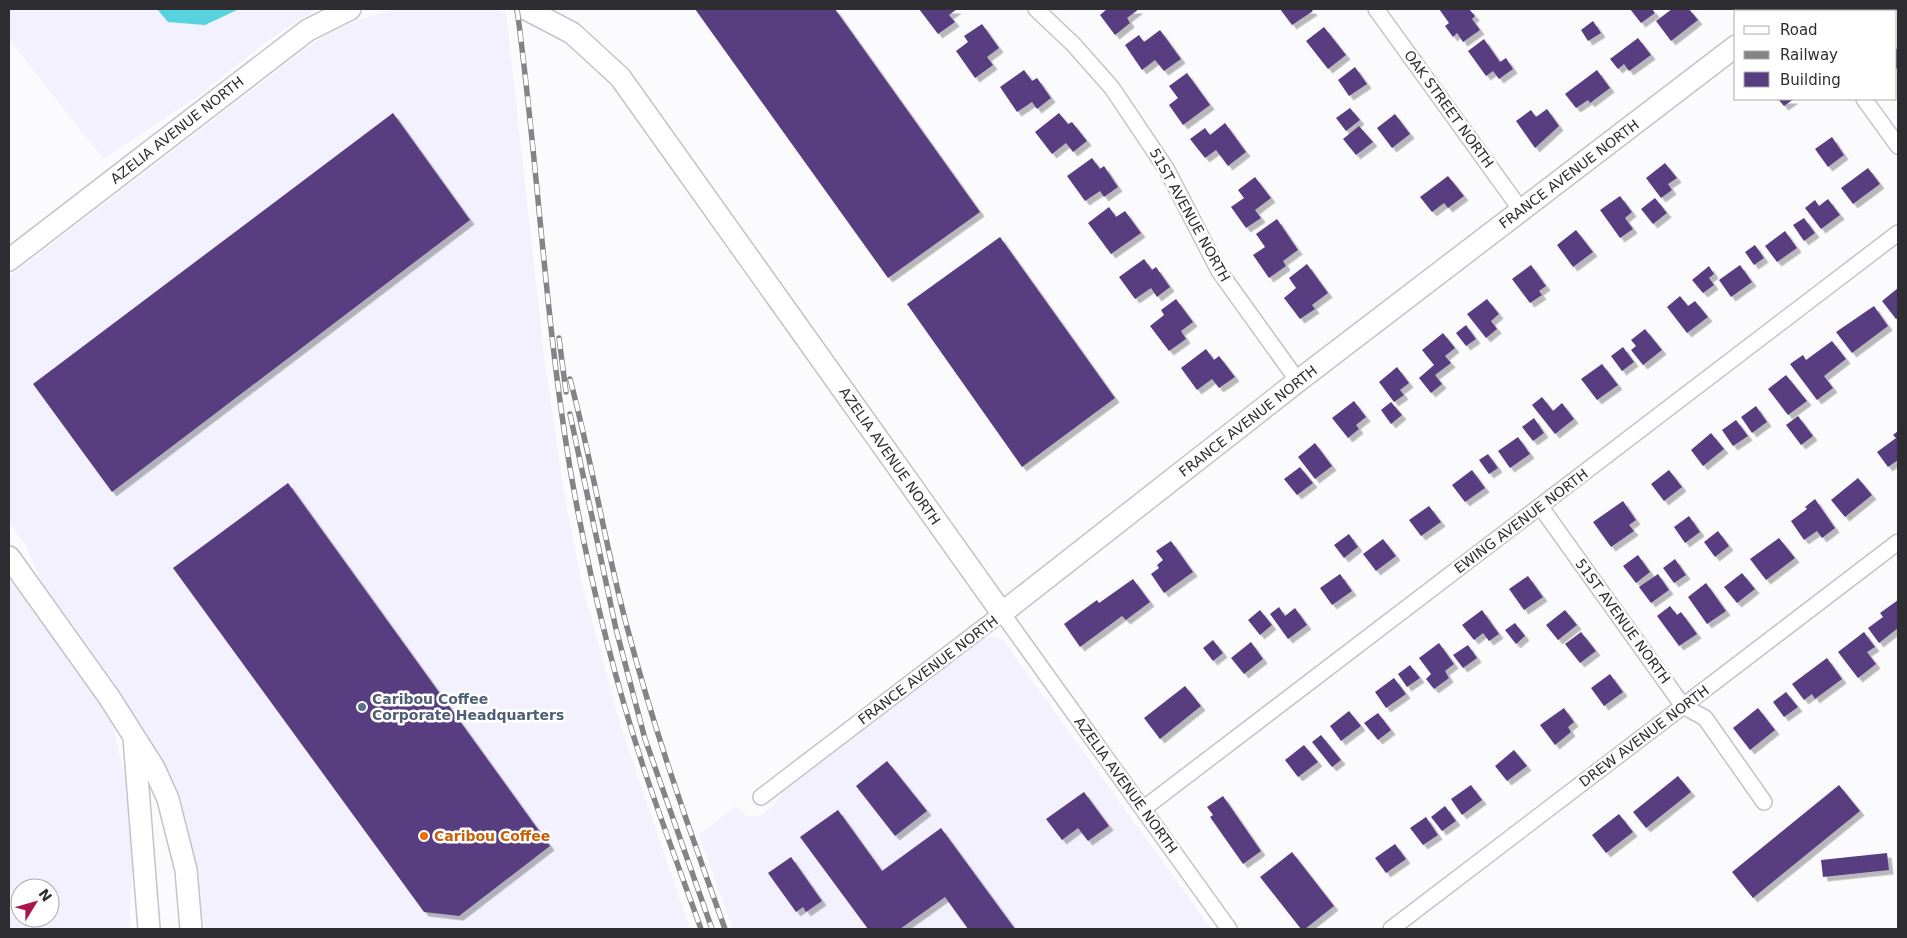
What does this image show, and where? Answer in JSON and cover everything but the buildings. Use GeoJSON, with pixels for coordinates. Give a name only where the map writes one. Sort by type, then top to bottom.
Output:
{"type":"FeatureCollection","features":[{"type":"Feature","properties":{"kind":"street","name":"AZELIA AVENUE NORTH"},"geometry":{"type":"LineString","coordinates":[[9,260],[308,30],[350,9]]}},
{"type":"Feature","properties":{"kind":"street","name":"AZELIA AVENUE NORTH"},"geometry":{"type":"LineString","coordinates":[[526,9],[572,33],[620,77],[1229,929]]}},
{"type":"Feature","properties":{"kind":"street","name":"51ST AVENUE NORTH"},"geometry":{"type":"LineString","coordinates":[[1036,9],[1074,46],[1112,88],[1167,170],[1219,271],[1298,381]]}},
{"type":"Feature","properties":{"kind":"street","name":"OAK STREET NORTH"},"geometry":{"type":"LineString","coordinates":[[1376,9],[1521,210]]}},
{"type":"Feature","properties":{"kind":"street","name":"FRANCE AVENUE NORTH"},"geometry":{"type":"LineString","coordinates":[[761,797],[1002,613],[1298,381],[1734,48]]}},
{"type":"Feature","properties":{"kind":"street"},"geometry":{"type":"LineString","coordinates":[[1865,100],[1898,146]]}},
{"type":"Feature","properties":{"kind":"street","name":"EWING AVENUE NORTH"},"geometry":{"type":"LineString","coordinates":[[1143,809],[1898,233]]}},
{"type":"Feature","properties":{"kind":"street","name":"51ST AVENUE NORTH"},"geometry":{"type":"LineString","coordinates":[[1540,506],[1683,706],[1705,718],[1764,802]]}},
{"type":"Feature","properties":{"kind":"street","name":"DREW AVENUE NORTH"},"geometry":{"type":"LineString","coordinates":[[1390,929],[1898,542]]}},
{"type":"Feature","properties":{"kind":"street"},"geometry":{"type":"LineString","coordinates":[[9,556],[109,696],[154,768],[170,809],[186,870],[191,929]]}},
{"type":"Feature","properties":{"kind":"street"},"geometry":{"type":"LineString","coordinates":[[134,736],[149,929]]}},
{"type":"Feature","properties":{"kind":"shaded area"},"geometry":{"type":"Polygon","coordinates":[[[9,9],[317,9],[271,38],[197,97],[103,159],[9,39],[9,9]]]}},
{"type":"Feature","properties":{"kind":"shaded area"},"geometry":{"type":"Polygon","coordinates":[[[395,9],[486,9],[506,12],[545,364],[565,498],[582,585],[622,730],[690,929],[205,929],[168,777],[112,679],[41,581],[26,546],[9,522],[9,277],[324,35],[353,22],[395,9]]]}},
{"type":"Feature","properties":{"kind":"shaded area"},"geometry":{"type":"Polygon","coordinates":[[[9,578],[102,706],[113,728],[127,785],[134,841],[129,929],[9,929],[9,578]]]}},
{"type":"Feature","properties":{"kind":"shaded area"},"geometry":{"type":"Polygon","coordinates":[[[994,637],[1003,640],[1211,929],[733,929],[699,835],[735,806],[747,816],[760,816],[774,805],[783,792],[984,638],[994,637]]]}},
{"type":"Feature","properties":{"kind":"water"},"geometry":{"type":"Polygon","coordinates":[[[157,9],[239,9],[205,25],[168,22],[157,9]]]}},
{"type":"Feature","properties":{"kind":"railway"},"geometry":{"type":"LineString","coordinates":[[517,9],[562,416],[578,513],[603,628],[635,741],[701,929]]}},
{"type":"Feature","properties":{"kind":"railway"},"geometry":{"type":"LineString","coordinates":[[559,338],[566,392]]}},
{"type":"Feature","properties":{"kind":"railway"},"geometry":{"type":"LineString","coordinates":[[570,379],[619,596],[637,665],[673,779],[725,929]]}},
{"type":"Feature","properties":{"kind":"railway"},"geometry":{"type":"LineString","coordinates":[[570,414],[616,629],[645,739],[712,929]]}},
{"type":"Feature","properties":{"kind":"place","name":"Caribou Coffee Corporate Headquarters"},"geometry":{"type":"Point","coordinates":[362,707]}},
{"type":"Feature","properties":{"kind":"place","name":"Caribou Coffee"},"geometry":{"type":"Point","coordinates":[424,836]}}]}
